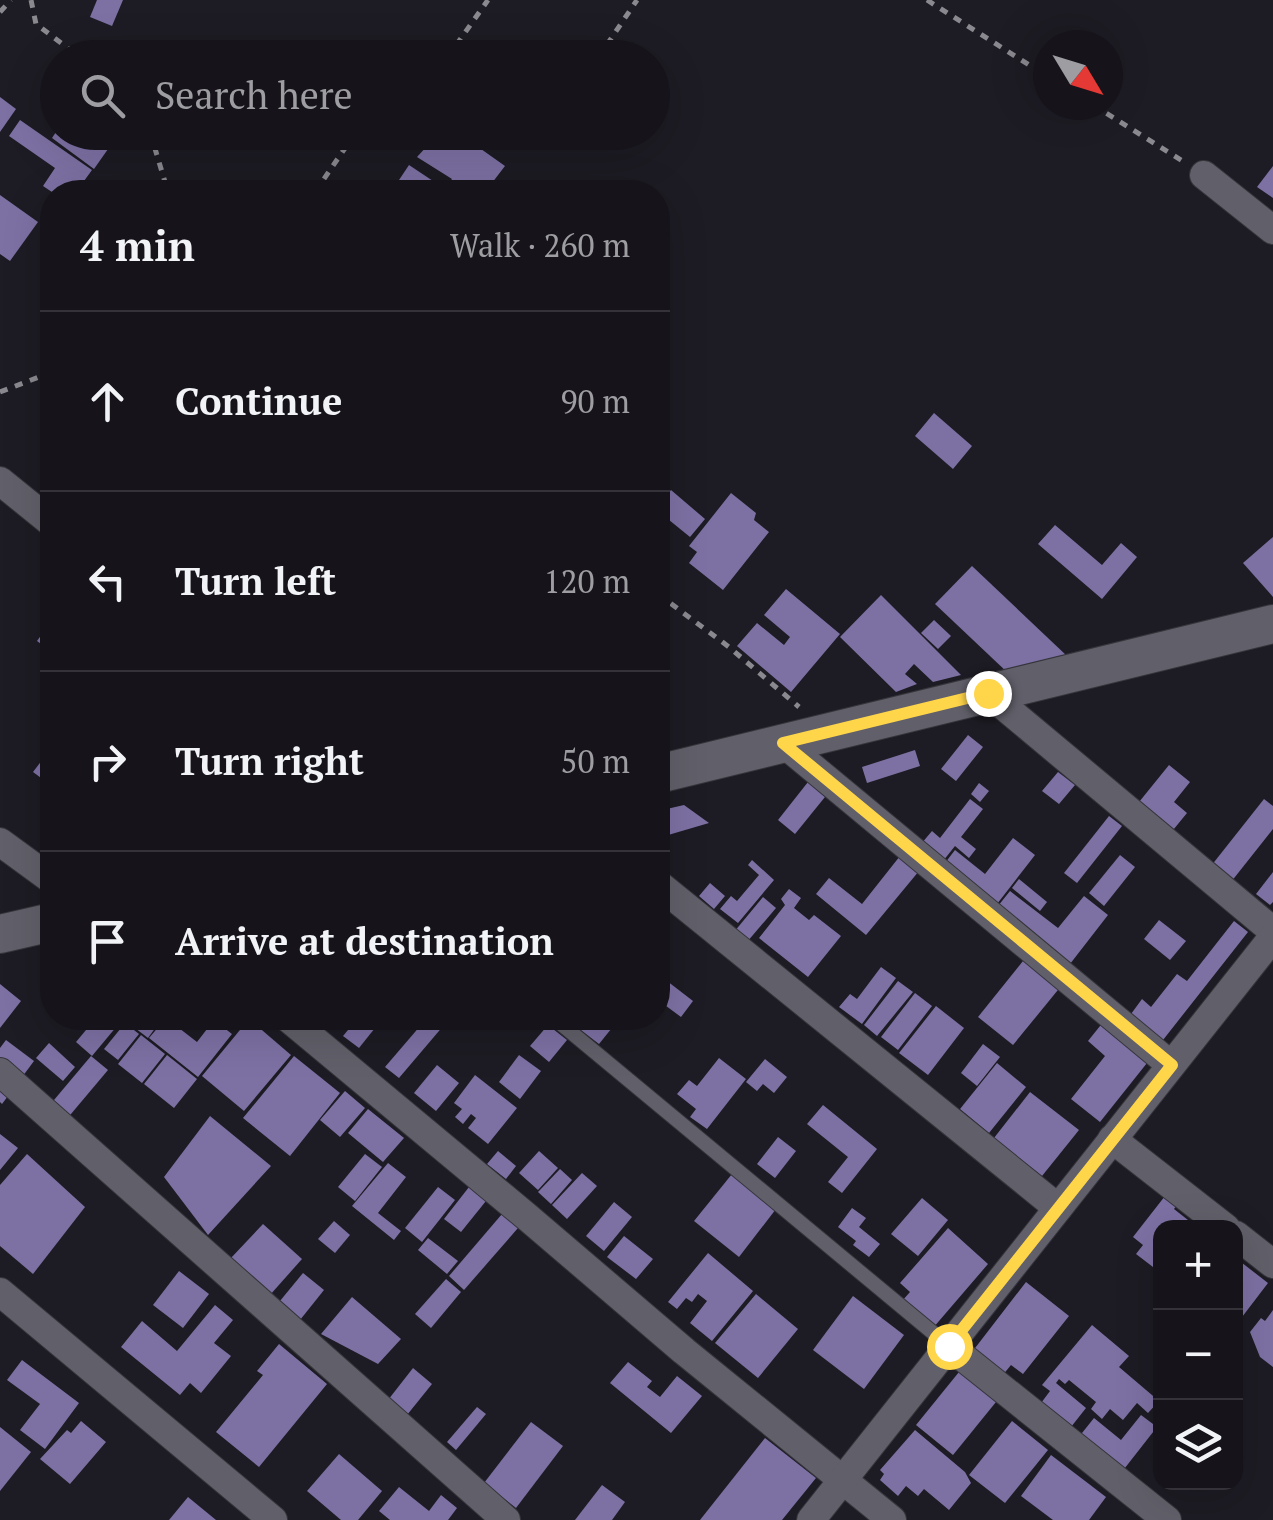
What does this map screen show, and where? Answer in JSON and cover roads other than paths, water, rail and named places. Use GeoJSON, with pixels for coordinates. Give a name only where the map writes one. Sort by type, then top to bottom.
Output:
{"type":"FeatureCollection","features":[{"type":"Feature","properties":{"kind":"street"},"geometry":{"type":"LineString","coordinates":[[1204,174],[1273,230]]}},
{"type":"Feature","properties":{"kind":"street"},"geometry":{"type":"LineString","coordinates":[[0,481],[40,514]]}},
{"type":"Feature","properties":{"kind":"street"},"geometry":{"type":"LineString","coordinates":[[670,771],[1273,624]]}},
{"type":"Feature","properties":{"kind":"street"},"geometry":{"type":"LineString","coordinates":[[811,1520],[1273,934],[988,693]]}},
{"type":"Feature","properties":{"kind":"street"},"geometry":{"type":"LineString","coordinates":[[783,743],[1172,1065]]}},
{"type":"Feature","properties":{"kind":"street"},"geometry":{"type":"LineString","coordinates":[[0,842],[40,871]]}},
{"type":"Feature","properties":{"kind":"street"},"geometry":{"type":"LineString","coordinates":[[670,894],[1058,1208]]}},
{"type":"Feature","properties":{"kind":"street"},"geometry":{"type":"LineString","coordinates":[[0,934],[40,925]]}},
{"type":"Feature","properties":{"kind":"street"},"geometry":{"type":"LineString","coordinates":[[302,1030],[684,1352],[892,1520]]}},
{"type":"Feature","properties":{"kind":"street"},"geometry":{"type":"LineString","coordinates":[[0,1072],[506,1520]]}},
{"type":"Feature","properties":{"kind":"street"},"geometry":{"type":"LineString","coordinates":[[1112,1140],[1216,1220]]}},
{"type":"Feature","properties":{"kind":"street"},"geometry":{"type":"LineString","coordinates":[[1243,1240],[1273,1264]]}},
{"type":"Feature","properties":{"kind":"street"},"geometry":{"type":"LineString","coordinates":[[0,1292],[273,1520]]}},
{"type":"Feature","properties":{"kind":"street"},"geometry":{"type":"LineString","coordinates":[[949,1346],[1167,1520]]}},
{"type":"Feature","properties":{"kind":"lane"},"geometry":{"type":"LineString","coordinates":[[568,1030],[949,1346]]}}]}
